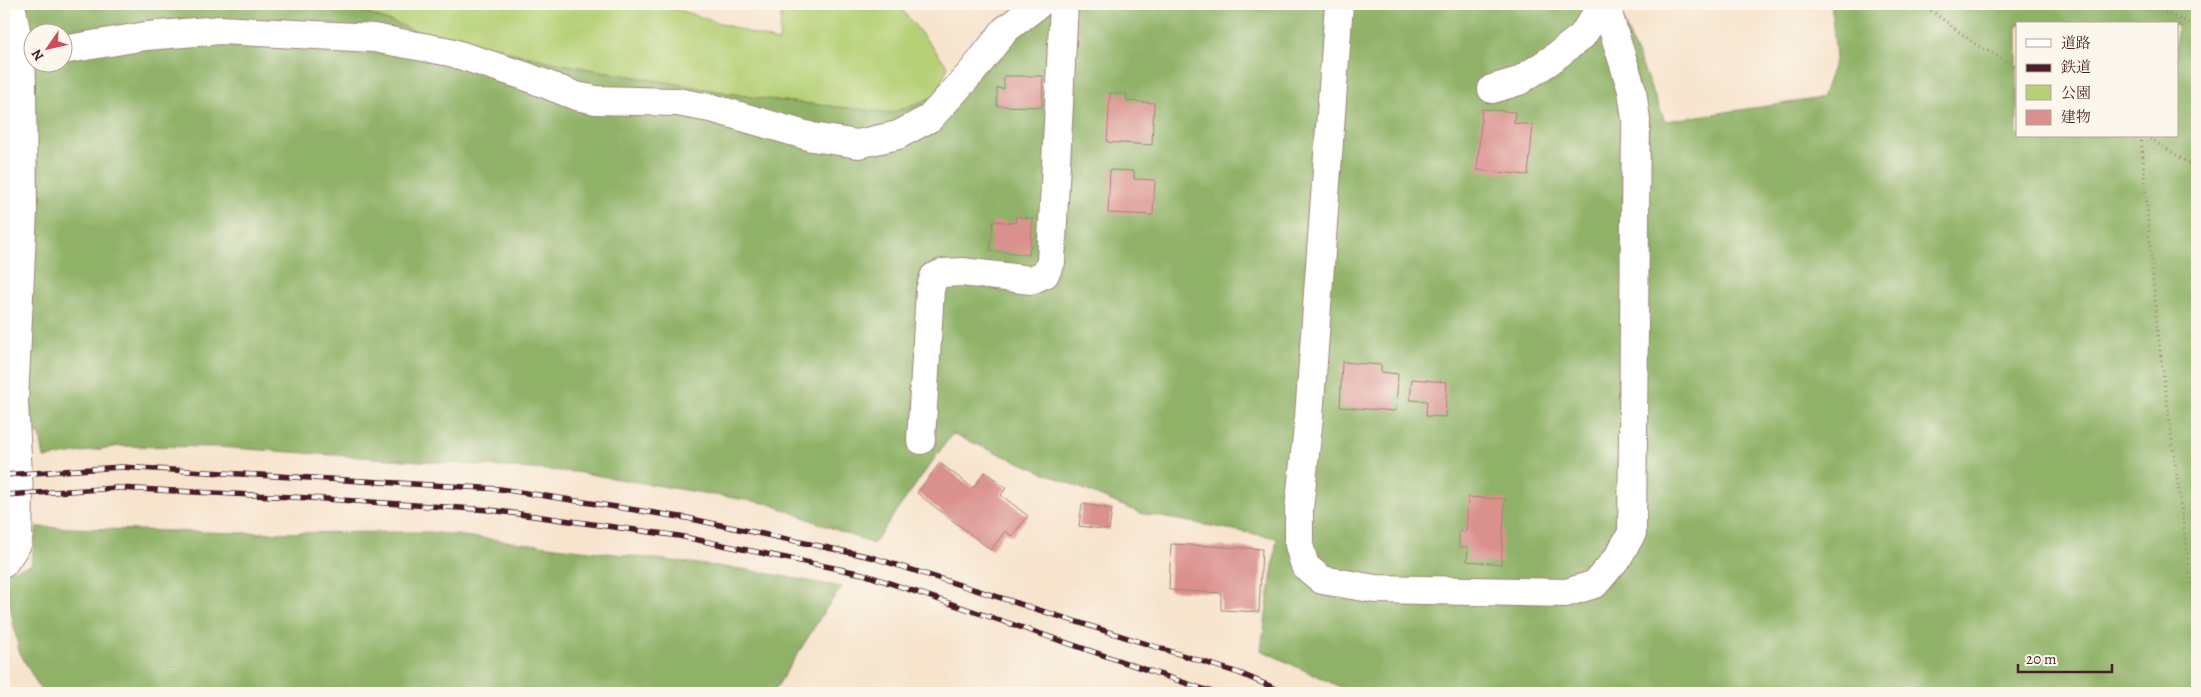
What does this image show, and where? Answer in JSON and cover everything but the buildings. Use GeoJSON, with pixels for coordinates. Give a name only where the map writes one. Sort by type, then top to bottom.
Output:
{"type":"FeatureCollection","features":[{"type":"Feature","properties":{"kind":"street"},"geometry":{"type":"LineString","coordinates":[[11,4],[22,40]]}},
{"type":"Feature","properties":{"kind":"street"},"geometry":{"type":"LineString","coordinates":[[72,48],[146,36],[220,30],[374,38],[450,52],[525,76],[576,96],[596,100],[677,102],[715,109],[812,136],[858,144],[898,135],[930,118],[972,72],[1005,30],[1039,4]]}},
{"type":"Feature","properties":{"kind":"street"},"geometry":{"type":"LineString","coordinates":[[921,440],[930,290],[934,277],[943,273],[962,272],[1031,280],[1045,274],[1051,262],[1064,4]]}},
{"type":"Feature","properties":{"kind":"street"},"geometry":{"type":"LineString","coordinates":[[1339,4],[1309,417],[1299,509],[1299,545],[1305,566],[1322,580],[1376,589],[1566,593],[1595,584],[1618,558],[1632,533],[1636,120],[1632,90],[1604,4]]}},
{"type":"Feature","properties":{"kind":"street"},"geometry":{"type":"LineString","coordinates":[[1492,89],[1519,81],[1551,60],[1582,36],[1604,4]]}},
{"type":"Feature","properties":{"kind":"street"},"geometry":{"type":"LineString","coordinates":[[4,563],[18,542],[19,474],[14,402],[23,211],[27,72]]}},
{"type":"Feature","properties":{"kind":"path"},"geometry":{"type":"LineString","coordinates":[[1923,4],[1976,44],[2016,66]]}},
{"type":"Feature","properties":{"kind":"path"},"geometry":{"type":"LineString","coordinates":[[2147,4],[2197,27]]}},
{"type":"Feature","properties":{"kind":"path"},"geometry":{"type":"LineString","coordinates":[[2141,138],[2157,328],[2197,624]]}},
{"type":"Feature","properties":{"kind":"path"},"geometry":{"type":"LineString","coordinates":[[2149,138],[2197,168]]}},
{"type":"Feature","properties":{"kind":"green space"},"geometry":{"type":"Polygon","coordinates":[[[4,4],[338,4],[424,33],[561,64],[757,98],[892,113],[968,84],[1050,4],[1616,4],[1665,121],[1822,98],[1836,58],[1831,4],[2197,4],[2197,693],[1353,693],[1261,650],[1277,538],[1140,513],[952,434],[873,544],[770,504],[576,472],[219,447],[120,446],[44,458],[40,434],[4,430],[4,4]]]}},
{"type":"Feature","properties":{"kind":"green space"},"geometry":{"type":"Polygon","coordinates":[[[338,4],[660,4],[779,42],[782,4],[796,4],[805,15],[823,4],[897,4],[948,66],[935,96],[892,113],[757,98],[561,64],[424,33],[338,4]]]}},
{"type":"Feature","properties":{"kind":"green space"},"geometry":{"type":"Polygon","coordinates":[[[37,527],[237,533],[430,532],[748,570],[842,587],[825,610],[773,693],[42,693],[19,651],[4,574],[4,572],[31,565],[37,527]]]}},
{"type":"Feature","properties":{"kind":"water"},"geometry":{"type":"Polygon","coordinates":[[[796,4],[823,4],[805,15],[796,4]]]}},
{"type":"Feature","properties":{"kind":"railway"},"geometry":{"type":"LineString","coordinates":[[4,475],[121,467],[500,489],[687,518],[871,557],[1239,673],[1286,693]]}},
{"type":"Feature","properties":{"kind":"railway"},"geometry":{"type":"LineString","coordinates":[[4,495],[118,488],[310,498],[490,510],[679,536],[863,574],[1215,693]]}}]}
